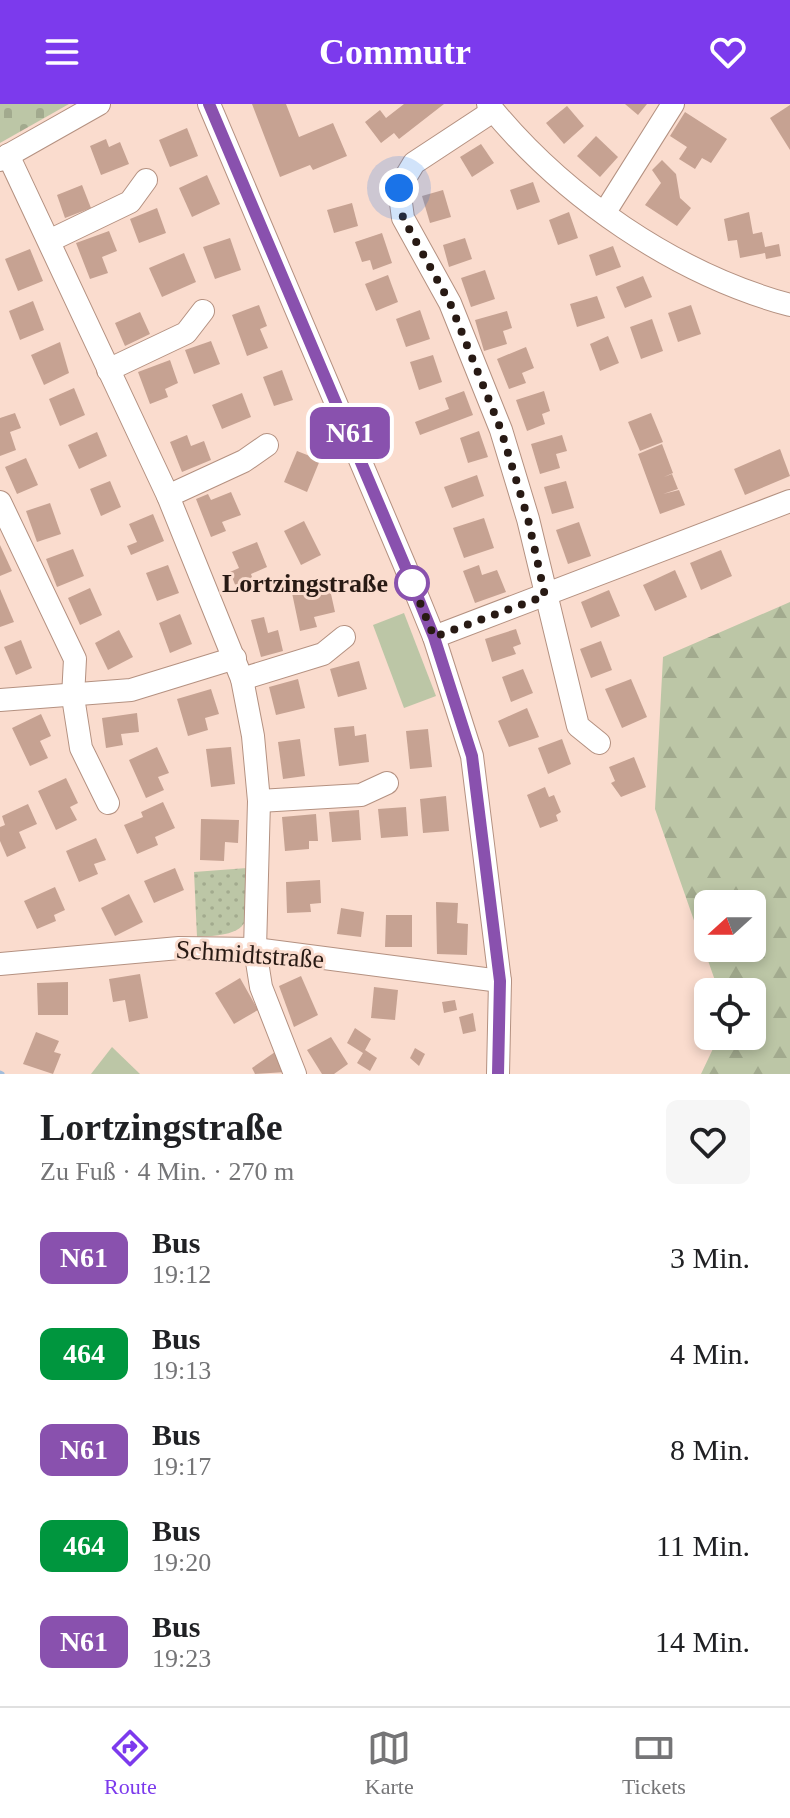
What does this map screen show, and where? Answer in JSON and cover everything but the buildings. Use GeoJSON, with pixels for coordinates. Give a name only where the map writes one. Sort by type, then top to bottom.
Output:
{"type":"FeatureCollection","features":[{"type":"Feature","properties":{"kind":"street"},"geometry":{"type":"LineString","coordinates":[[99,104],[4,157],[51,240],[168,496],[238,669],[253,736],[259,801],[255,949],[261,987],[295,1074]]}},
{"type":"Feature","properties":{"kind":"street"},"geometry":{"type":"LineString","coordinates":[[209,104],[324,369],[434,637],[472,756],[500,981],[498,1074]]}},
{"type":"Feature","properties":{"kind":"street"},"geometry":{"type":"LineString","coordinates":[[605,212],[673,104]]}},
{"type":"Feature","properties":{"kind":"street"},"geometry":{"type":"LineString","coordinates":[[599,743],[578,726],[528,519],[501,430],[450,303],[403,218],[399,188],[414,163],[490,108],[548,168],[656,246],[721,280],[790,305]]}},
{"type":"Feature","properties":{"kind":"street"},"geometry":{"type":"LineString","coordinates":[[51,240],[130,202],[146,180]]}},
{"type":"Feature","properties":{"kind":"street"},"geometry":{"type":"LineString","coordinates":[[108,370],[186,333],[203,311]]}},
{"type":"Feature","properties":{"kind":"street"},"geometry":{"type":"LineString","coordinates":[[168,496],[244,461],[267,445]]}},
{"type":"Feature","properties":{"kind":"street"},"geometry":{"type":"LineString","coordinates":[[434,637],[790,501]]}},
{"type":"Feature","properties":{"kind":"street"},"geometry":{"type":"LineString","coordinates":[[0,502],[75,659],[73,697],[81,748],[108,803]]}},
{"type":"Feature","properties":{"kind":"street"},"geometry":{"type":"LineString","coordinates":[[0,700],[73,697],[131,690],[323,654],[344,637]]}},
{"type":"Feature","properties":{"kind":"street"},"geometry":{"type":"LineString","coordinates":[[259,801],[361,795],[387,783]]}},
{"type":"Feature","properties":{"kind":"street","name":"Schmidtstraße"},"geometry":{"type":"LineString","coordinates":[[0,964],[179,948],[255,949],[500,981]]}},
{"type":"Feature","properties":{"kind":"green space"},"geometry":{"type":"Polygon","coordinates":[[[0,104],[69,104],[0,143],[0,104]]]}},
{"type":"Feature","properties":{"kind":"green space"},"geometry":{"type":"Polygon","coordinates":[[[790,602],[790,1074],[701,1074],[712,1050],[766,1050],[766,978],[714,978],[709,962],[766,962],[766,890],[694,890],[694,921],[655,809],[663,657],[790,602]]]}},
{"type":"Feature","properties":{"kind":"green space"},"geometry":{"type":"Polygon","coordinates":[[[404,613],[436,696],[404,708],[373,625],[404,613]]]}},
{"type":"Feature","properties":{"kind":"green space"},"geometry":{"type":"Polygon","coordinates":[[[247,868],[245,922],[231,933],[197,937],[194,872],[247,868]]]}},
{"type":"Feature","properties":{"kind":"green space"},"geometry":{"type":"Polygon","coordinates":[[[112,1047],[140,1074],[91,1074],[112,1047]]]}},
{"type":"Feature","properties":{"kind":"bus line","name":"N61"},"geometry":{"type":"LineString","coordinates":[[209,104],[324,369],[434,637],[472,756],[500,981],[498,1074]]}},
{"type":"Feature","properties":{"kind":"place","name":"Lortzingstraße"},"geometry":{"type":"Point","coordinates":[412,583]}},
{"type":"Feature","properties":{"kind":"route"},"geometry":{"type":"LineString","coordinates":[[399,188],[403,218],[450,303],[501,430],[528,519],[545,596],[434,637],[412,583]]}}]}
